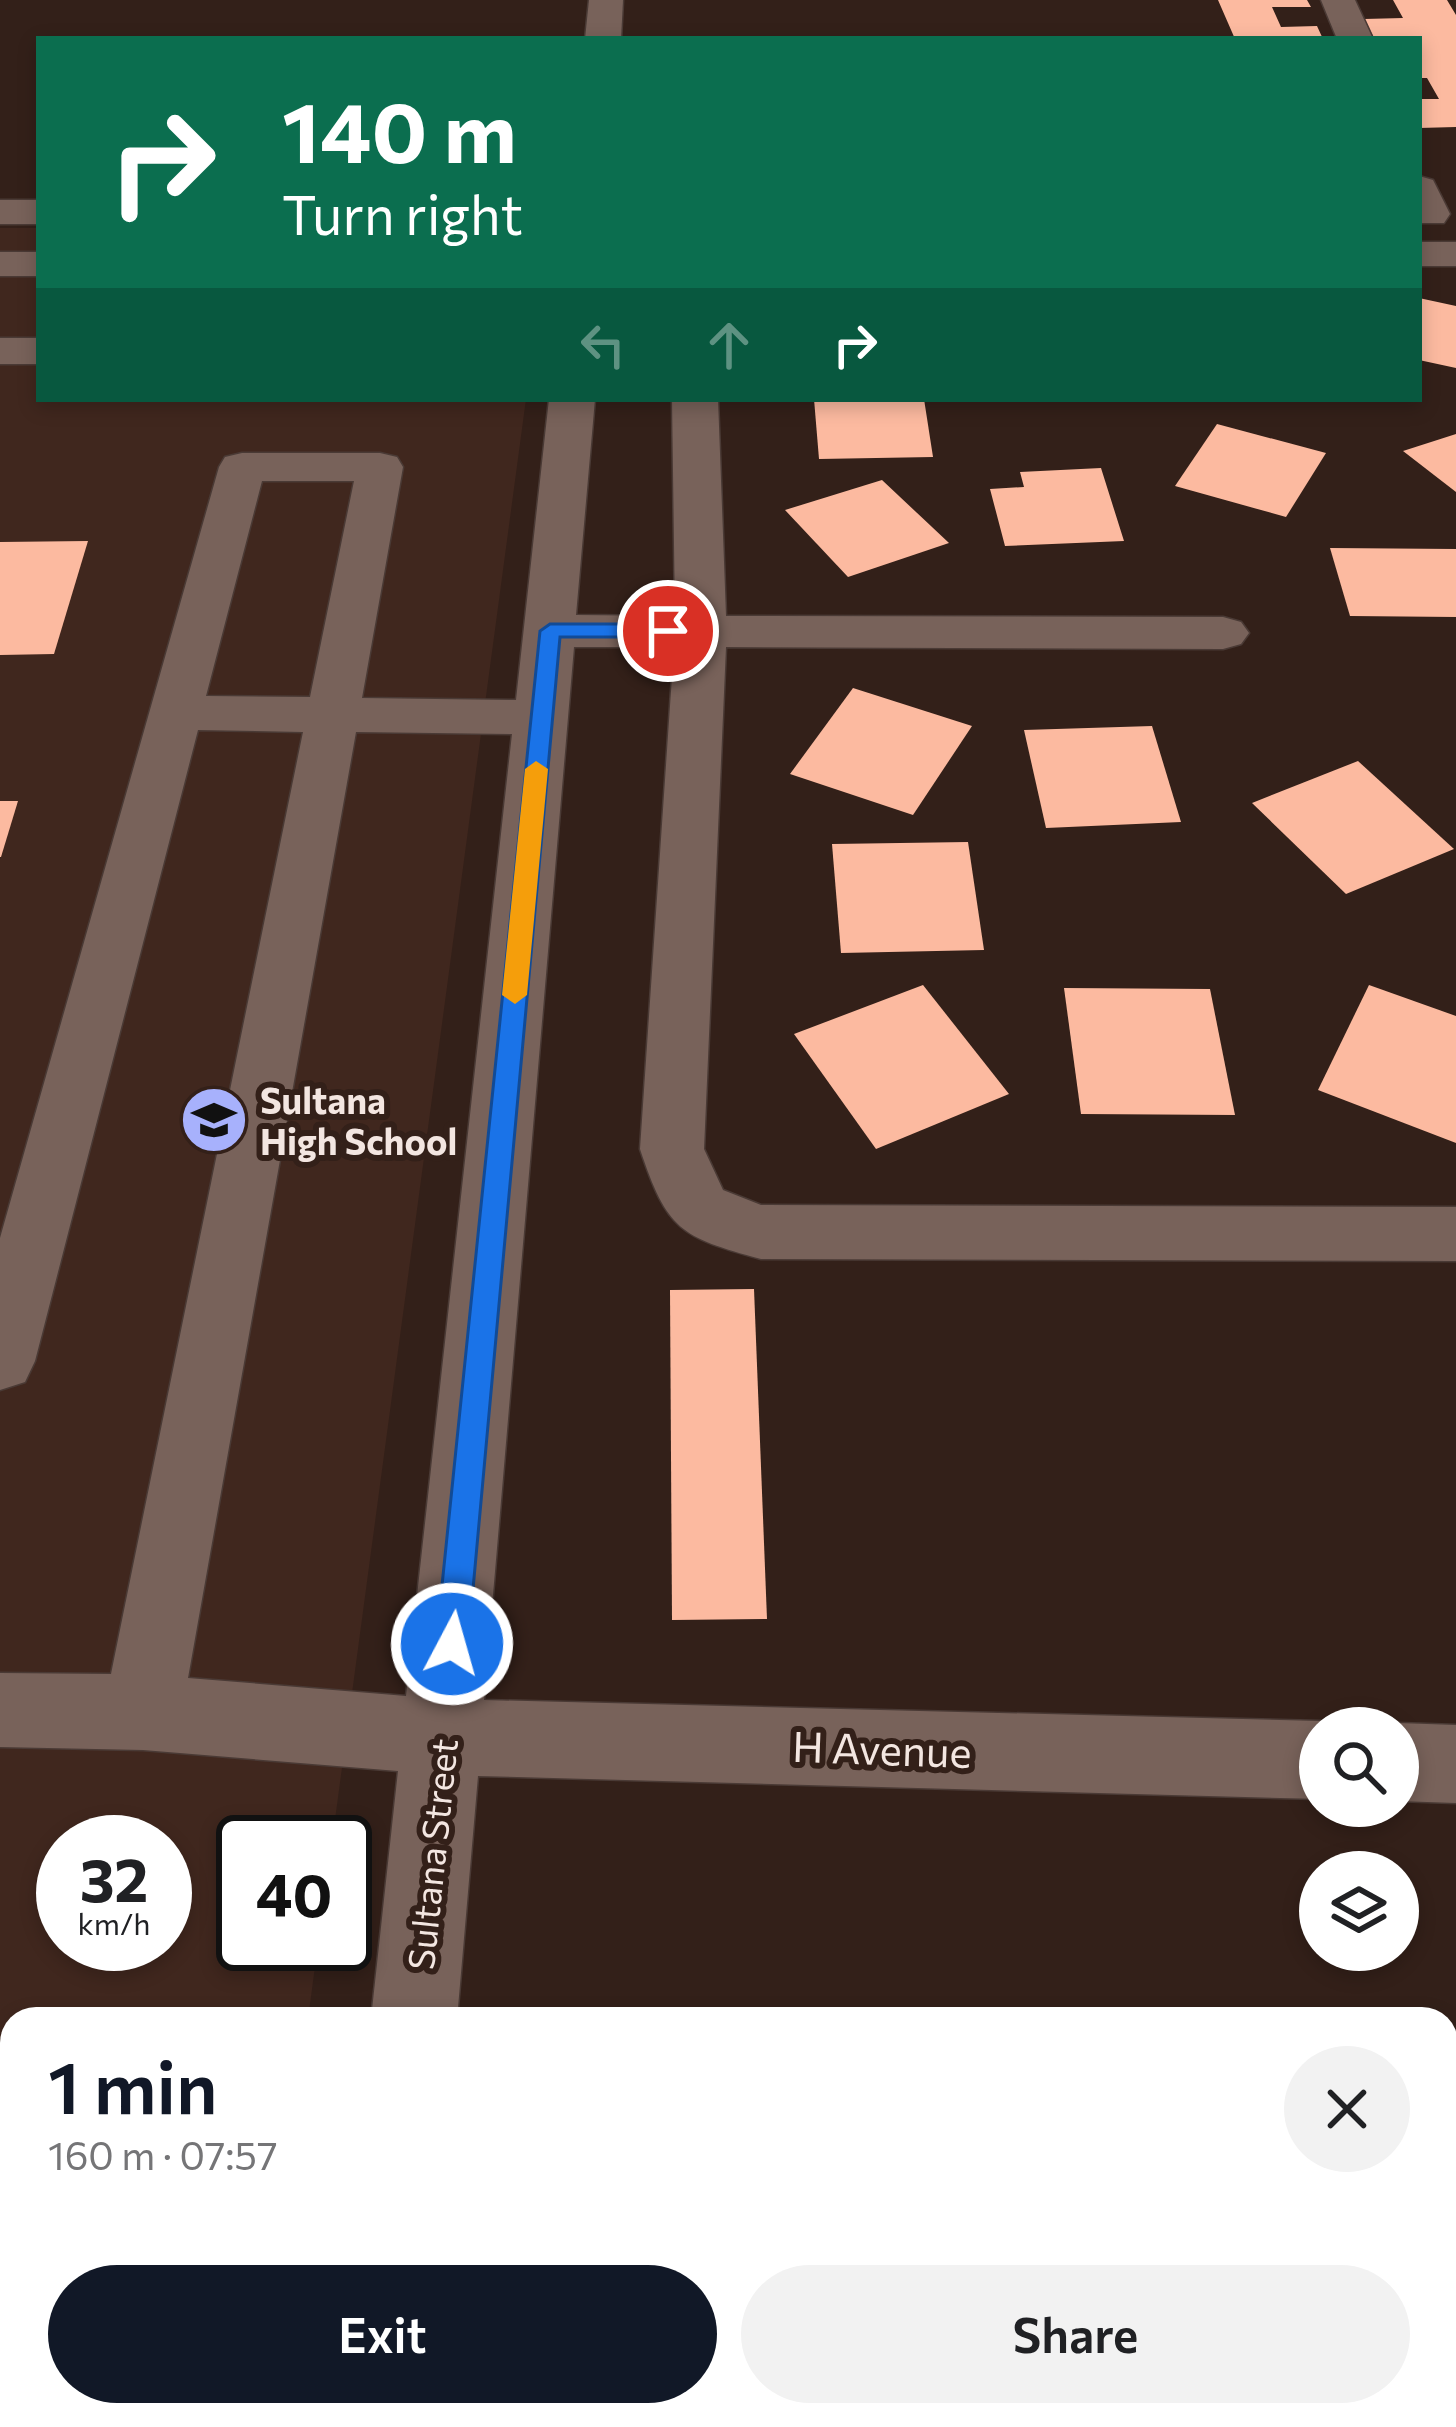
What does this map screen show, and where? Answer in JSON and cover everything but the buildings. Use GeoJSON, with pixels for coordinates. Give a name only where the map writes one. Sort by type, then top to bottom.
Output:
{"type":"FeatureCollection","features":[{"type":"Feature","properties":{"kind":"street"},"geometry":{"type":"LineString","coordinates":[[603,36],[606,0]]}},
{"type":"Feature","properties":{"kind":"street"},"geometry":{"type":"LineString","coordinates":[[1338,0],[1354,36]]}},
{"type":"Feature","properties":{"kind":"street"},"geometry":{"type":"LineString","coordinates":[[0,212],[36,212]]}},
{"type":"Feature","properties":{"kind":"street"},"geometry":{"type":"LineString","coordinates":[[1422,254],[1456,254]]}},
{"type":"Feature","properties":{"kind":"street"},"geometry":{"type":"LineString","coordinates":[[0,264],[36,264]]}},
{"type":"Feature","properties":{"kind":"street"},"geometry":{"type":"LineString","coordinates":[[0,351],[36,350]]}},
{"type":"Feature","properties":{"kind":"street"},"geometry":{"type":"LineString","coordinates":[[0,391],[36,391]]}},
{"type":"Feature","properties":{"kind":"street","name":"Sultana Street"},"geometry":{"type":"LineString","coordinates":[[415,2007],[572,402]]}},
{"type":"Feature","properties":{"kind":"street"},"geometry":{"type":"LineString","coordinates":[[694,402],[701,631],[673,1149],[689,1200],[711,1219],[761,1232],[1456,1234]]}},
{"type":"Feature","properties":{"kind":"street"},"geometry":{"type":"LineString","coordinates":[[0,1361],[242,467],[380,467],[143,1712]]}},
{"type":"Feature","properties":{"kind":"street"},"geometry":{"type":"LineString","coordinates":[[550,631],[1223,633]]}},
{"type":"Feature","properties":{"kind":"street"},"geometry":{"type":"LineString","coordinates":[[176,713],[542,717]]}},
{"type":"Feature","properties":{"kind":"street","name":"H Avenue"},"geometry":{"type":"LineString","coordinates":[[0,1710],[143,1712],[443,1736],[1299,1759]]}},
{"type":"Feature","properties":{"kind":"street"},"geometry":{"type":"LineString","coordinates":[[1419,1763],[1456,1764]]}},
{"type":"Feature","properties":{"kind":"shaded area","name":"Sultana High School"},"geometry":{"type":"Polygon","coordinates":[[[0,228],[36,228],[36,402],[526,402],[336,1815],[216,1815],[216,1971],[314,1971],[310,2007],[0,2007],[0,228]]]}},
{"type":"Feature","properties":{"kind":"slow traffic"},"geometry":{"type":"LineString","coordinates":[[515,995],[536,769]]}},
{"type":"Feature","properties":{"kind":"place","name":"Sultana High School"},"geometry":{"type":"Point","coordinates":[214,1120]}},
{"type":"Feature","properties":{"kind":"route"},"geometry":{"type":"LineString","coordinates":[[452,1644],[550,631],[668,631]]}}]}
